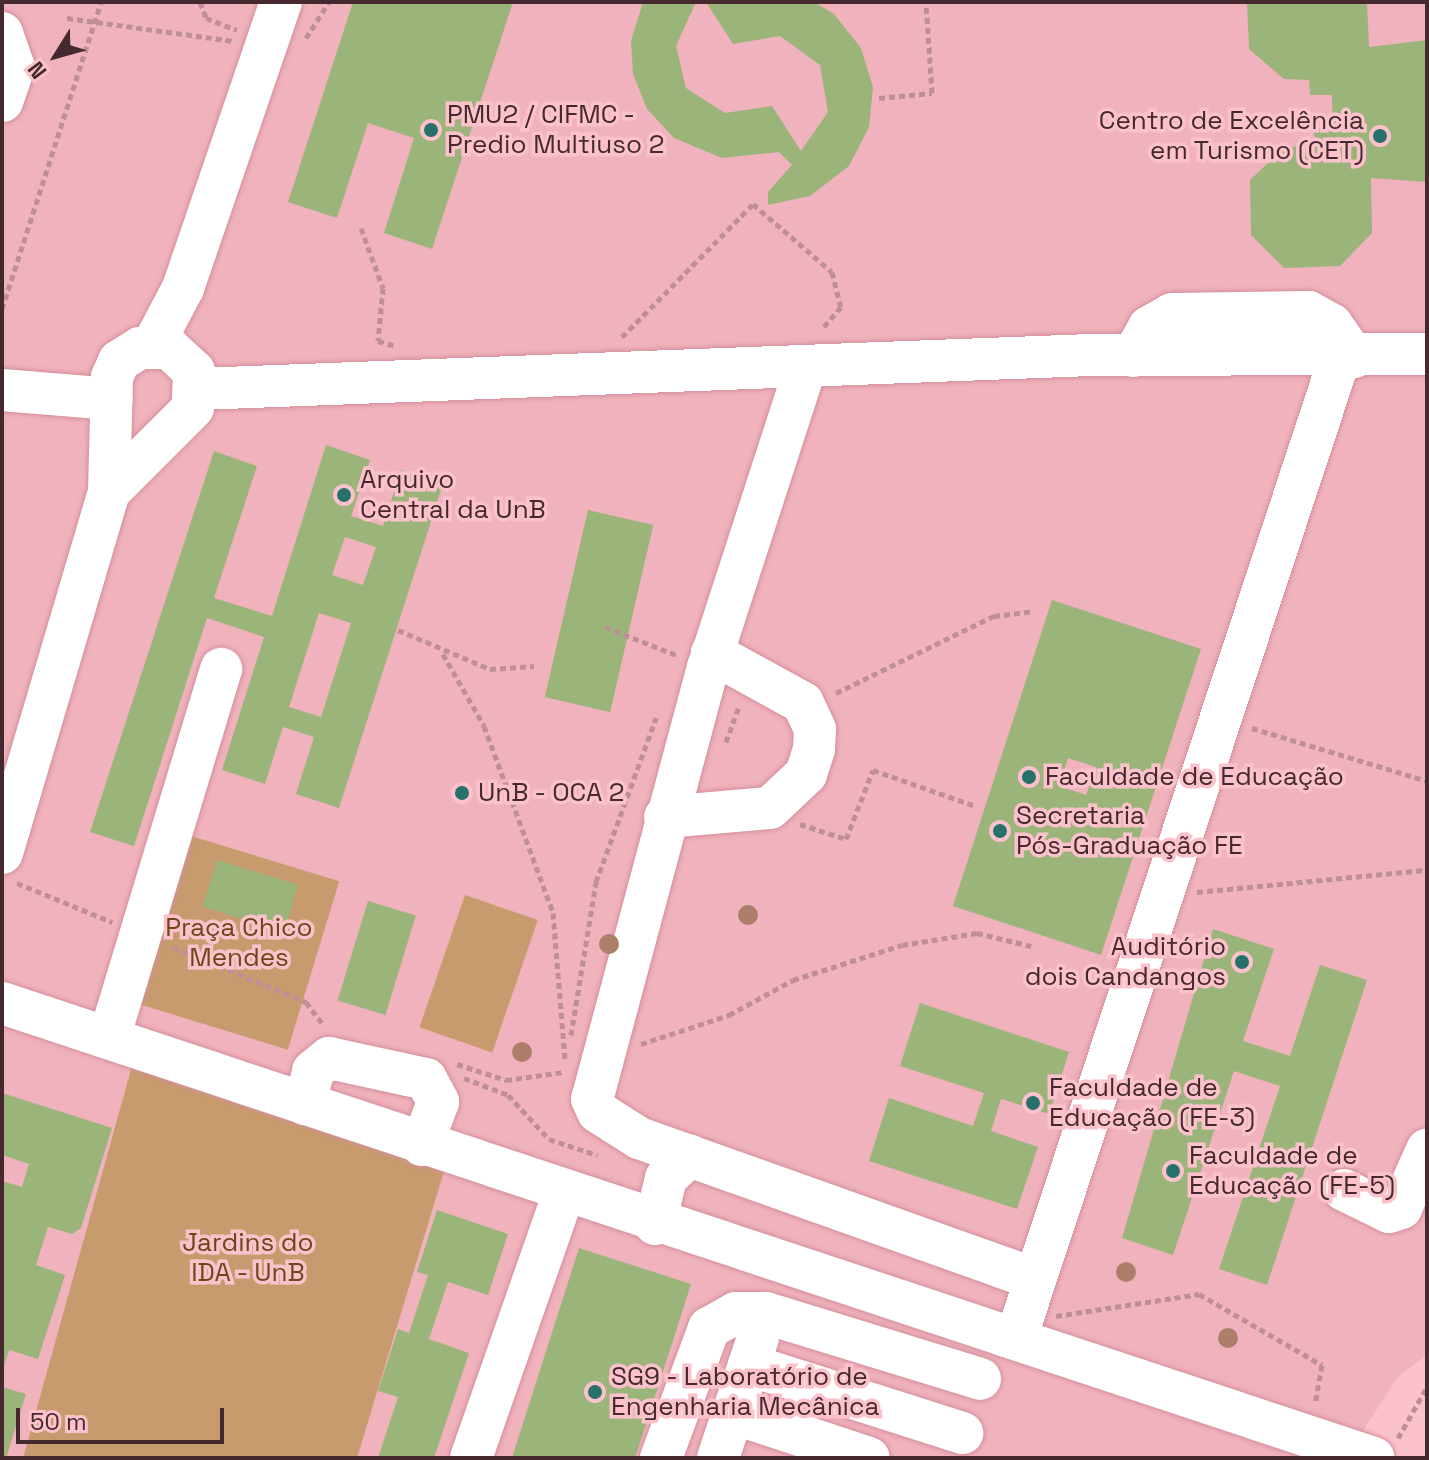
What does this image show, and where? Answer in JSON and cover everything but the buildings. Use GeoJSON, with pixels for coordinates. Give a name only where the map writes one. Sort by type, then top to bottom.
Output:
{"type":"FeatureCollection","features":[{"type":"Feature","properties":{"kind":"street"},"geometry":{"type":"LineString","coordinates":[[2,853],[109,492],[147,376],[183,288],[281,2]]}},
{"type":"Feature","properties":{"kind":"street"},"geometry":{"type":"LineString","coordinates":[[2,33],[14,67],[2,101]]}},
{"type":"Feature","properties":{"kind":"street"},"geometry":{"type":"LineString","coordinates":[[13,390],[147,376],[809,355],[1347,357],[1427,354]]}},
{"type":"Feature","properties":{"kind":"street"},"geometry":{"type":"LineString","coordinates":[[809,355],[695,654],[665,817],[581,1066],[598,1112],[690,1156],[1034,1279]]}},
{"type":"Feature","properties":{"kind":"street"},"geometry":{"type":"LineString","coordinates":[[749,1365],[958,1446],[980,1379],[1034,1279],[1218,718],[1347,357]]}},
{"type":"Feature","properties":{"kind":"street"},"geometry":{"type":"LineString","coordinates":[[147,376],[136,427],[163,432]]}},
{"type":"Feature","properties":{"kind":"street"},"geometry":{"type":"LineString","coordinates":[[109,492],[163,432],[187,416],[147,376]]}},
{"type":"Feature","properties":{"kind":"street"},"geometry":{"type":"LineString","coordinates":[[665,817],[745,814],[787,798],[814,749],[810,717],[779,685],[695,654]]}},
{"type":"Feature","properties":{"kind":"street"},"geometry":{"type":"LineString","coordinates":[[109,1038],[221,669]]}},
{"type":"Feature","properties":{"kind":"street"},"geometry":{"type":"LineString","coordinates":[[2,1003],[655,1224],[1384,1452]]}},
{"type":"Feature","properties":{"kind":"street"},"geometry":{"type":"LineString","coordinates":[[305,1104],[313,1071],[329,1058],[426,1079],[438,1102],[422,1145]]}},
{"type":"Feature","properties":{"kind":"street"},"geometry":{"type":"LineString","coordinates":[[1344,1190],[1389,1212],[1401,1208],[1427,1150]]}},
{"type":"Feature","properties":{"kind":"street"},"geometry":{"type":"LineString","coordinates":[[655,1224],[666,1178],[690,1156]]}},
{"type":"Feature","properties":{"kind":"street"},"geometry":{"type":"LineString","coordinates":[[471,1458],[564,1193]]}},
{"type":"Feature","properties":{"kind":"street"},"geometry":{"type":"LineString","coordinates":[[718,1458],[782,1265]]}},
{"type":"Feature","properties":{"kind":"street"},"geometry":{"type":"LineString","coordinates":[[661,1458],[709,1328],[736,1313],[766,1313],[980,1379]]}},
{"type":"Feature","properties":{"kind":"street"},"geometry":{"type":"LineString","coordinates":[[733,1413],[869,1458]]}},
{"type":"Feature","properties":{"kind":"path"},"geometry":{"type":"LineString","coordinates":[[2,309],[101,2]]}},
{"type":"Feature","properties":{"kind":"path"},"geometry":{"type":"LineString","coordinates":[[200,2],[206,18],[264,47]]}},
{"type":"Feature","properties":{"kind":"path"},"geometry":{"type":"LineString","coordinates":[[879,98],[932,93],[926,2]]}},
{"type":"Feature","properties":{"kind":"path"},"geometry":{"type":"LineString","coordinates":[[67,18],[264,47]]}},
{"type":"Feature","properties":{"kind":"path"},"geometry":{"type":"LineString","coordinates":[[614,346],[753,204],[832,272],[841,307],[809,355]]}},
{"type":"Feature","properties":{"kind":"path"},"geometry":{"type":"LineString","coordinates":[[361,228],[383,288],[378,341],[405,349]]}},
{"type":"Feature","properties":{"kind":"path"},"geometry":{"type":"LineString","coordinates":[[810,717],[825,699],[994,616],[1033,611]]}},
{"type":"Feature","properties":{"kind":"path"},"geometry":{"type":"LineString","coordinates":[[398,630],[443,654],[490,669],[534,666]]}},
{"type":"Feature","properties":{"kind":"path"},"geometry":{"type":"LineString","coordinates":[[443,654],[484,726],[553,913],[581,1066]]}},
{"type":"Feature","properties":{"kind":"path"},"geometry":{"type":"LineString","coordinates":[[674,670],[695,654]]}},
{"type":"Feature","properties":{"kind":"path"},"geometry":{"type":"LineString","coordinates":[[581,1066],[596,882],[658,712]]}},
{"type":"Feature","properties":{"kind":"path"},"geometry":{"type":"LineString","coordinates":[[1218,718],[1427,781]]}},
{"type":"Feature","properties":{"kind":"path"},"geometry":{"type":"LineString","coordinates":[[1160,895],[1427,870]]}},
{"type":"Feature","properties":{"kind":"path"},"geometry":{"type":"LineString","coordinates":[[449,1061],[506,1080],[581,1066],[729,1015],[793,980],[902,945],[977,933],[1031,946]]}},
{"type":"Feature","properties":{"kind":"path"},"geometry":{"type":"LineString","coordinates":[[1384,1452],[1427,1387]]}},
{"type":"Feature","properties":{"kind":"shaded area"},"geometry":{"type":"Polygon","coordinates":[[[2,2],[1427,2],[1427,1355],[1398,1377],[1345,1458],[2,1458],[2,2]]]}},
{"type":"Feature","properties":{"kind":"green space","name":"Praça Chico Mendes"},"geometry":{"type":"Polygon","coordinates":[[[191,836],[339,881],[288,1050],[140,1004],[191,836]]]}},
{"type":"Feature","properties":{"kind":"green space"},"geometry":{"type":"Polygon","coordinates":[[[465,895],[538,920],[492,1052],[419,1027],[465,895]]]}},
{"type":"Feature","properties":{"kind":"green space","name":"Jardins do IDA - UnB"},"geometry":{"type":"Polygon","coordinates":[[[137,1048],[449,1155],[357,1458],[23,1458],[137,1048]]]}},
{"type":"Feature","properties":{"kind":"place","name":"PMU2 / CIFMC - Predio Multiuso 2"},"geometry":{"type":"Point","coordinates":[431,130]}},
{"type":"Feature","properties":{"kind":"place","name":"Centro de Excelência em Turismo (CET)"},"geometry":{"type":"Point","coordinates":[1380,136]}},
{"type":"Feature","properties":{"kind":"place","name":"Arquivo Central da UnB"},"geometry":{"type":"Point","coordinates":[344,495]}},
{"type":"Feature","properties":{"kind":"place","name":"Faculdade de Educação"},"geometry":{"type":"Point","coordinates":[1029,777]}},
{"type":"Feature","properties":{"kind":"place","name":"UnB - OCA 2"},"geometry":{"type":"Point","coordinates":[462,793]}},
{"type":"Feature","properties":{"kind":"place","name":"Secretaria Pós-Graduação FE"},"geometry":{"type":"Point","coordinates":[1000,831]}},
{"type":"Feature","properties":{"kind":"place","name":"Auditório dois Candangos"},"geometry":{"type":"Point","coordinates":[1242,962]}},
{"type":"Feature","properties":{"kind":"place","name":"Faculdade de Educação (FE-3)"},"geometry":{"type":"Point","coordinates":[1033,1103]}},
{"type":"Feature","properties":{"kind":"place","name":"Faculdade de Educação (FE-5)"},"geometry":{"type":"Point","coordinates":[1173,1171]}},
{"type":"Feature","properties":{"kind":"place","name":"SG9 - Laboratório de Engenharia Mecânica"},"geometry":{"type":"Point","coordinates":[595,1392]}}]}
